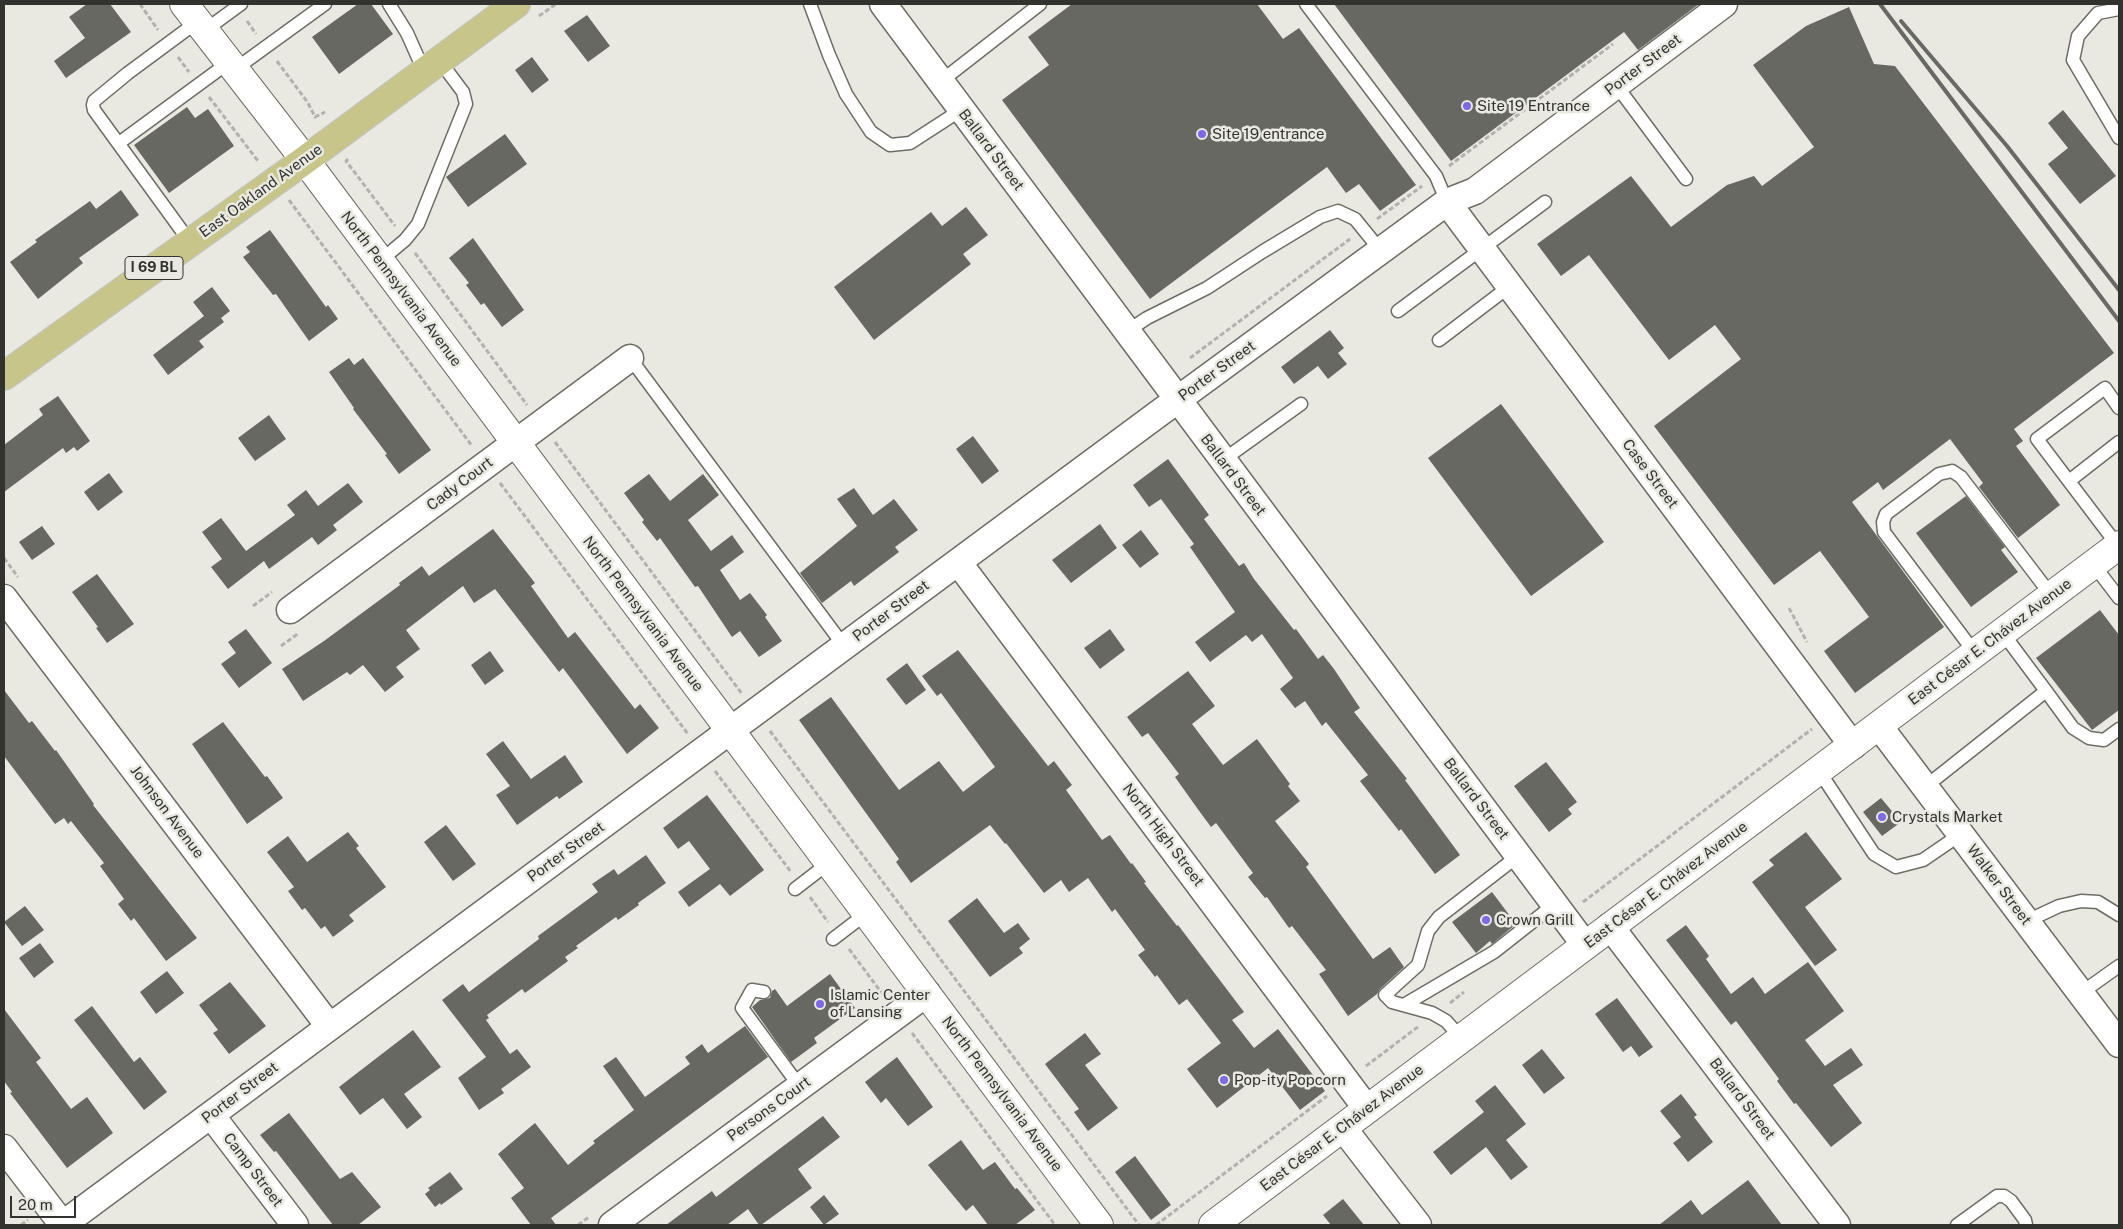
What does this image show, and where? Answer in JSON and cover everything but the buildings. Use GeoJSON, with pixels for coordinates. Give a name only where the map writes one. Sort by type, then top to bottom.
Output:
{"type":"FeatureCollection","features":[{"type":"Feature","properties":{"kind":"main road","name":"East Oakland Avenue"},"geometry":{"type":"LineString","coordinates":[[4,376],[305,160],[516,4]]}},
{"type":"Feature","properties":{"kind":"street","name":"Ballard Street"},"geometry":{"type":"LineString","coordinates":[[883,4],[1585,945]]}},
{"type":"Feature","properties":{"kind":"street","name":"Porter Street"},"geometry":{"type":"LineString","coordinates":[[62,1225],[1447,202],[1475,191],[1724,4]]}},
{"type":"Feature","properties":{"kind":"street","name":"North Pennsylvania Avenue"},"geometry":{"type":"LineString","coordinates":[[195,19],[305,160],[1099,1225]]}},
{"type":"Feature","properties":{"kind":"street","name":"Case Street"},"geometry":{"type":"LineString","coordinates":[[1447,202],[1853,746]]}},
{"type":"Feature","properties":{"kind":"street","name":"Cady Court"},"geometry":{"type":"LineString","coordinates":[[290,610],[630,358]]}},
{"type":"Feature","properties":{"kind":"street","name":"East César E. Chávez Avenue"},"geometry":{"type":"LineString","coordinates":[[1213,1225],[1853,746],[2118,545]]}},
{"type":"Feature","properties":{"kind":"street","name":"North High Street"},"geometry":{"type":"LineString","coordinates":[[958,562],[1367,1109]]}},
{"type":"Feature","properties":{"kind":"street","name":"Johnson Avenue"},"geometry":{"type":"LineString","coordinates":[[4,598],[329,1026]]}},
{"type":"Feature","properties":{"kind":"street","name":"Walker Street"},"geometry":{"type":"LineString","coordinates":[[1879,726],[2119,1044]]}},
{"type":"Feature","properties":{"kind":"street","name":"Ballard Street"},"geometry":{"type":"LineString","coordinates":[[1610,926],[1837,1225]]}},
{"type":"Feature","properties":{"kind":"street","name":"Persons Court"},"geometry":{"type":"LineString","coordinates":[[612,1225],[926,993]]}},
{"type":"Feature","properties":{"kind":"street","name":"Camp Street"},"geometry":{"type":"LineString","coordinates":[[211,1115],[295,1225]]}},
{"type":"Feature","properties":{"kind":"street"},"geometry":{"type":"LineString","coordinates":[[1343,1128],[1418,1225]]}},
{"type":"Feature","properties":{"kind":"street"},"geometry":{"type":"LineString","coordinates":[[4,1148],[62,1225]]}},
{"type":"Feature","properties":{"kind":"lane"},"geometry":{"type":"LineString","coordinates":[[119,143],[231,66],[266,46],[325,4]]}},
{"type":"Feature","properties":{"kind":"lane"},"geometry":{"type":"LineString","coordinates":[[380,261],[405,240],[418,224],[466,104],[463,92],[432,65],[407,33],[389,4]]}},
{"type":"Feature","properties":{"kind":"lane"},"geometry":{"type":"LineString","coordinates":[[810,4],[846,94],[871,132],[890,145],[910,144],[961,110]]}},
{"type":"Feature","properties":{"kind":"lane"},"geometry":{"type":"LineString","coordinates":[[940,82],[1040,4]]}},
{"type":"Feature","properties":{"kind":"lane"},"geometry":{"type":"LineString","coordinates":[[1306,4],[1436,176],[1447,202]]}},
{"type":"Feature","properties":{"kind":"lane"},"geometry":{"type":"LineString","coordinates":[[190,242],[94,110],[93,105],[94,101],[195,19],[239,5]]}},
{"type":"Feature","properties":{"kind":"lane"},"geometry":{"type":"LineString","coordinates":[[2119,9],[2098,13],[2078,36],[2073,60],[2119,138]]}},
{"type":"Feature","properties":{"kind":"lane"},"geometry":{"type":"LineString","coordinates":[[1616,85],[1686,179]]}},
{"type":"Feature","properties":{"kind":"lane"},"geometry":{"type":"LineString","coordinates":[[1398,311],[1545,202]]}},
{"type":"Feature","properties":{"kind":"lane"},"geometry":{"type":"LineString","coordinates":[[1126,332],[1148,318],[1207,288],[1262,252],[1320,218],[1338,211],[1355,219],[1381,251]]}},
{"type":"Feature","properties":{"kind":"lane"},"geometry":{"type":"LineString","coordinates":[[1439,340],[1510,286]]}},
{"type":"Feature","properties":{"kind":"lane"},"geometry":{"type":"LineString","coordinates":[[630,358],[844,646]]}},
{"type":"Feature","properties":{"kind":"lane"},"geometry":{"type":"LineString","coordinates":[[2118,545],[2037,439],[2105,388],[2119,408]]}},
{"type":"Feature","properties":{"kind":"lane"},"geometry":{"type":"LineString","coordinates":[[1223,460],[1301,404]]}},
{"type":"Feature","properties":{"kind":"lane"},"geometry":{"type":"LineString","coordinates":[[2069,481],[2119,442]]}},
{"type":"Feature","properties":{"kind":"lane"},"geometry":{"type":"LineString","coordinates":[[1975,653],[1884,532],[1882,522],[1886,514],[1939,474],[1952,471],[1961,477],[2051,595]]}},
{"type":"Feature","properties":{"kind":"lane"},"geometry":{"type":"LineString","coordinates":[[2093,564],[2119,598]]}},
{"type":"Feature","properties":{"kind":"lane"},"geometry":{"type":"LineString","coordinates":[[2002,632],[2073,728],[2089,738],[2104,740],[2119,728]]}},
{"type":"Feature","properties":{"kind":"lane"},"geometry":{"type":"LineString","coordinates":[[1925,787],[2046,692]]}},
{"type":"Feature","properties":{"kind":"lane"},"geometry":{"type":"LineString","coordinates":[[1819,771],[1874,854],[1896,867],[1923,860],[1961,834]]}},
{"type":"Feature","properties":{"kind":"lane"},"geometry":{"type":"LineString","coordinates":[[1462,1038],[1446,1021],[1432,1013],[1392,1002],[1385,995],[1393,985],[1418,965],[1428,931],[1439,917],[1518,856]]}},
{"type":"Feature","properties":{"kind":"lane"},"geometry":{"type":"LineString","coordinates":[[798,887],[830,862]]}},
{"type":"Feature","properties":{"kind":"lane"},"geometry":{"type":"LineString","coordinates":[[2027,921],[2059,906],[2081,901],[2098,902],[2119,915]]}},
{"type":"Feature","properties":{"kind":"lane"},"geometry":{"type":"LineString","coordinates":[[1404,1005],[1494,952],[1555,904]]}},
{"type":"Feature","properties":{"kind":"lane"},"geometry":{"type":"LineString","coordinates":[[835,937],[867,913]]}},
{"type":"Feature","properties":{"kind":"lane"},"geometry":{"type":"LineString","coordinates":[[2081,993],[2119,966]]}},
{"type":"Feature","properties":{"kind":"lane"},"geometry":{"type":"LineString","coordinates":[[764,992],[752,990],[742,1008],[800,1087]]}},
{"type":"Feature","properties":{"kind":"lane"},"geometry":{"type":"LineString","coordinates":[[1957,1225],[1997,1196],[2004,1196],[2012,1201],[2025,1220],[2026,1225]]}},
{"type":"Feature","properties":{"kind":"path"},"geometry":{"type":"LineString","coordinates":[[239,5],[266,46],[308,103],[315,117],[329,111]]}},
{"type":"Feature","properties":{"kind":"path"},"geometry":{"type":"LineString","coordinates":[[288,198],[701,752],[835,937],[897,1014],[1055,1225]]}},
{"type":"Feature","properties":{"kind":"railway"},"geometry":{"type":"LineString","coordinates":[[1880,4],[2119,321]]}},
{"type":"Feature","properties":{"kind":"railway"},"geometry":{"type":"LineString","coordinates":[[1901,21],[2007,146],[2119,290]]}},
{"type":"Feature","properties":{"kind":"place","name":"Site 19 Entrance"},"geometry":{"type":"Point","coordinates":[1467,106]}},
{"type":"Feature","properties":{"kind":"place","name":"Site 19 entrance"},"geometry":{"type":"Point","coordinates":[1202,134]}},
{"type":"Feature","properties":{"kind":"place","name":"Crystals Market"},"geometry":{"type":"Point","coordinates":[1882,817]}},
{"type":"Feature","properties":{"kind":"place","name":"Crown Grill"},"geometry":{"type":"Point","coordinates":[1486,920]}},
{"type":"Feature","properties":{"kind":"place","name":"Islamic Center of Lansing"},"geometry":{"type":"Point","coordinates":[820,1004]}},
{"type":"Feature","properties":{"kind":"place","name":"Pop-ity Popcorn"},"geometry":{"type":"Point","coordinates":[1224,1080]}}]}
